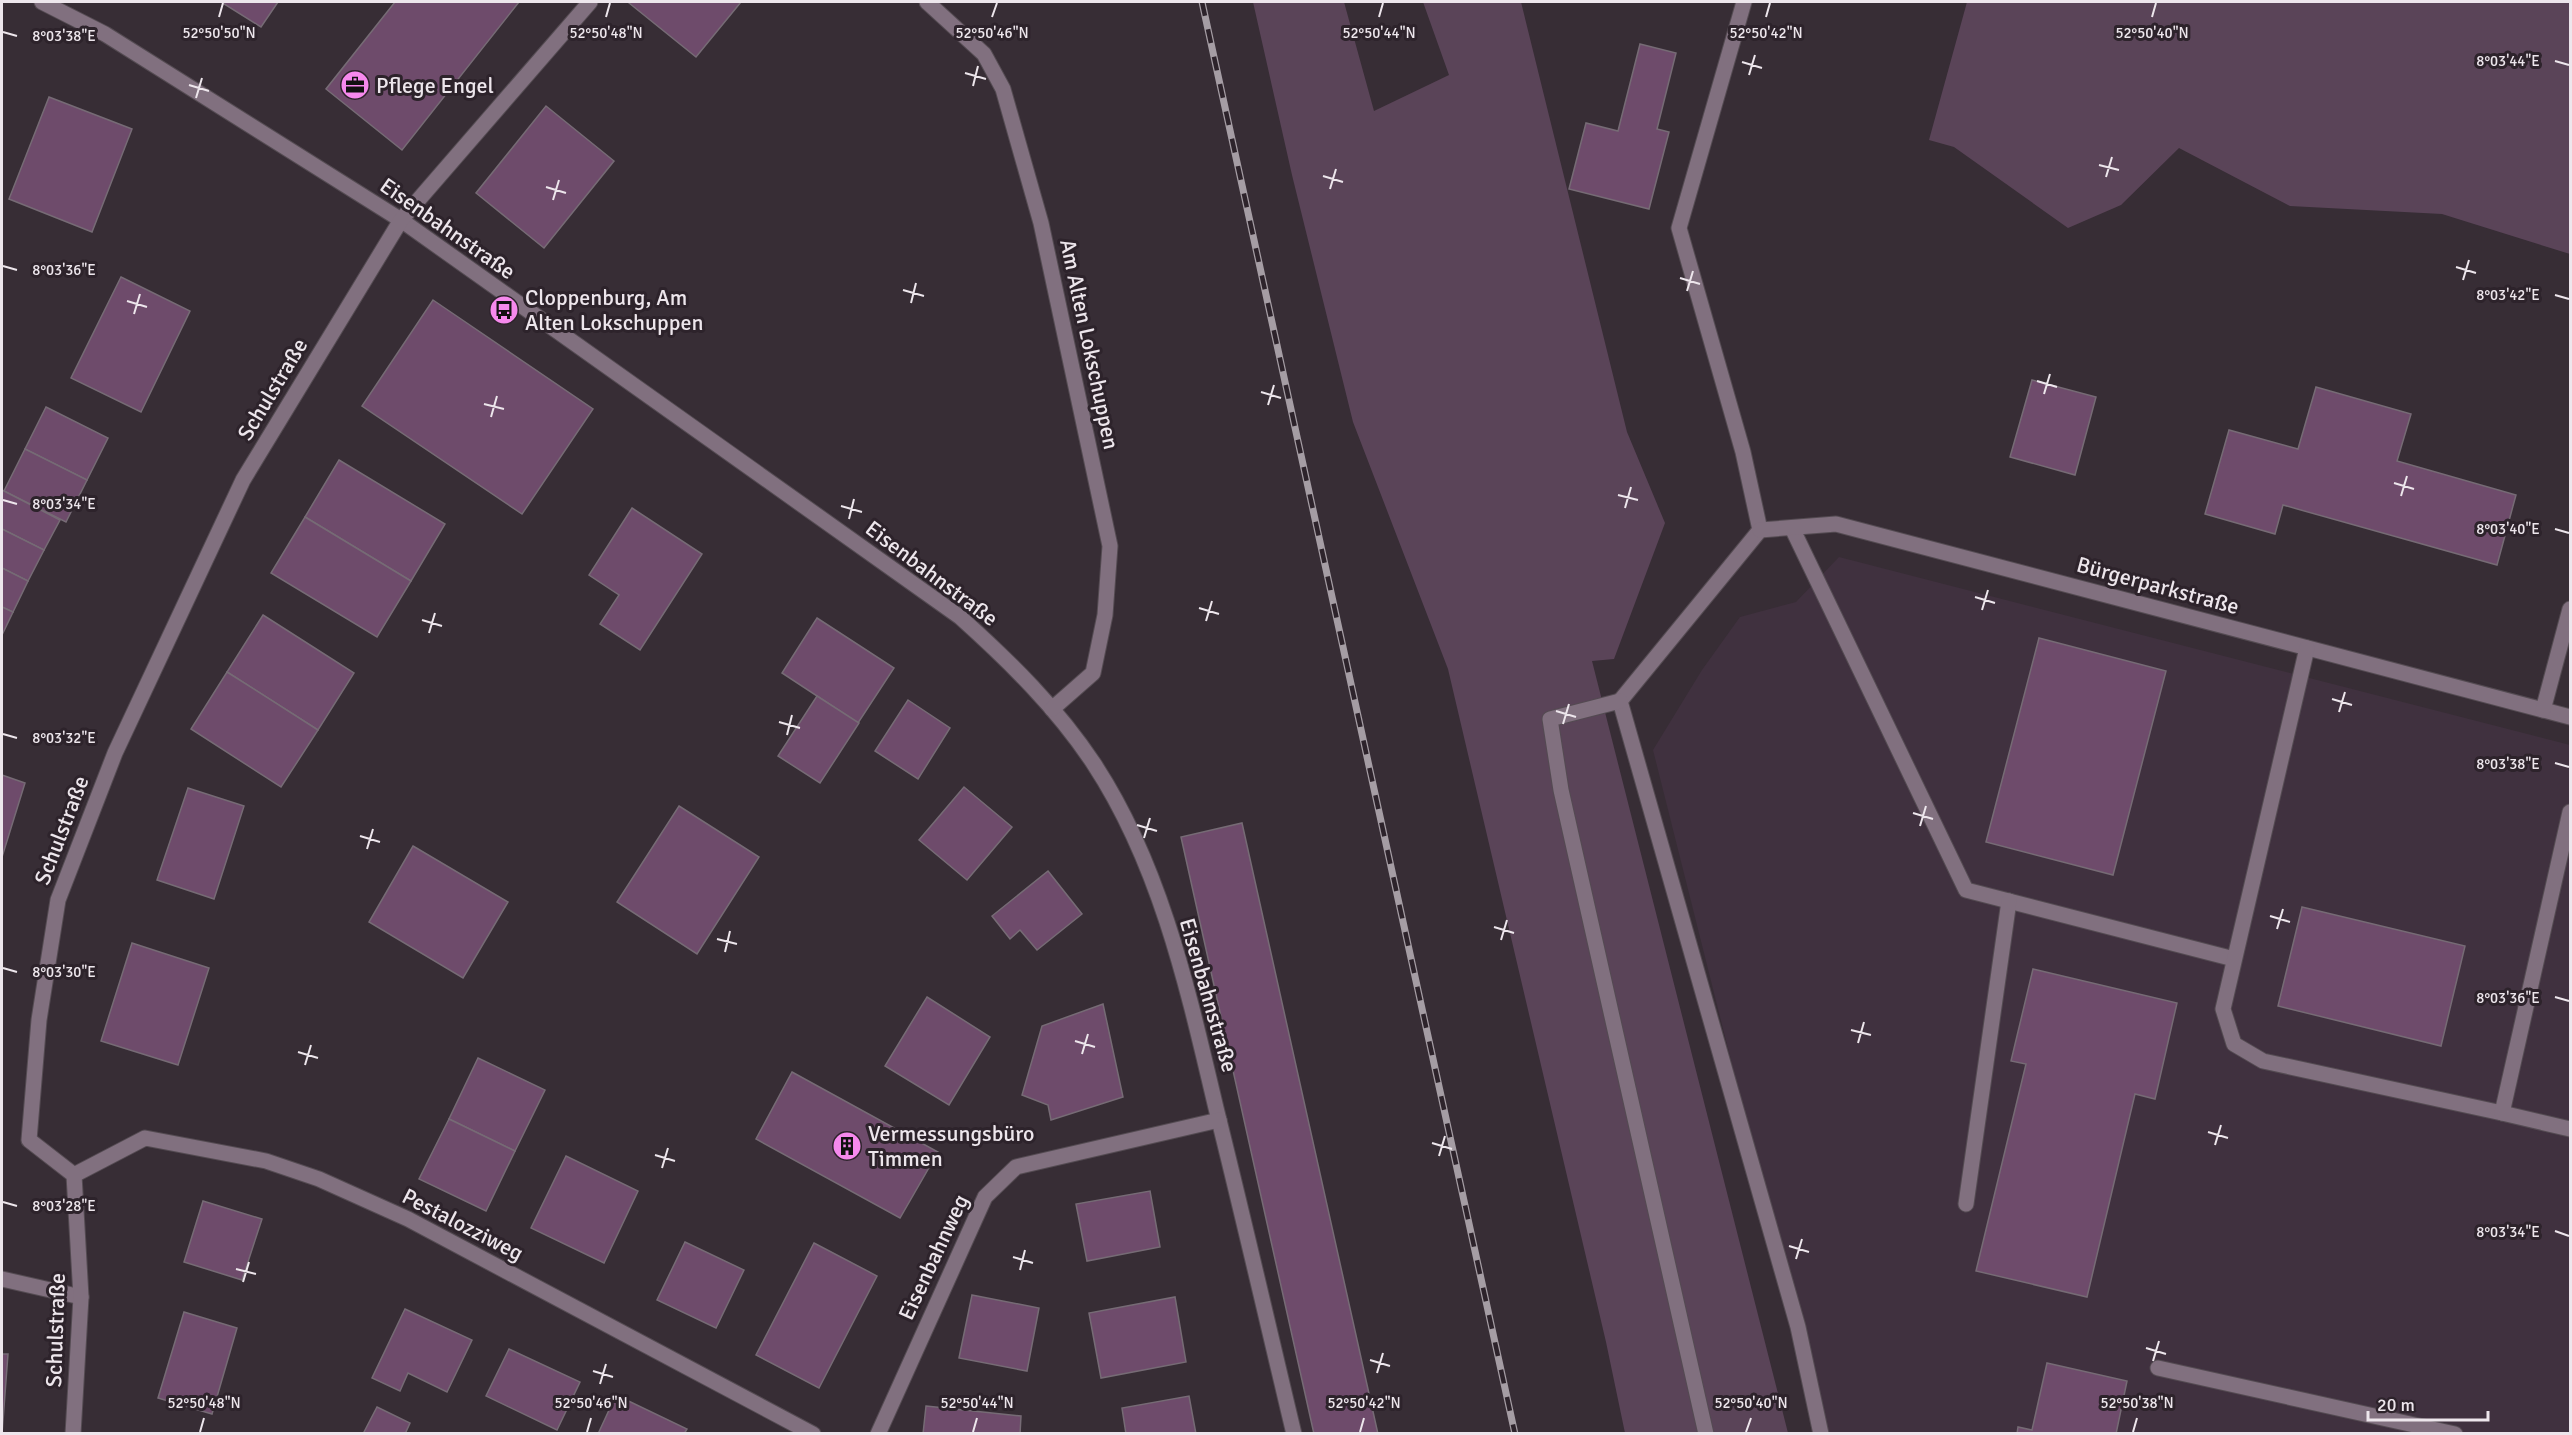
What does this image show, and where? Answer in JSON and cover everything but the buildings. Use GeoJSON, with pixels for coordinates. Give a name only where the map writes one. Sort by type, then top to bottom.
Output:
{"type":"FeatureCollection","features":[{"type":"Feature","properties":{"kind":"street","name":"Eisenbahnstraße"},"geometry":{"type":"LineString","coordinates":[[42,2],[105,34],[401,220],[960,617],[1007,659],[1052,709],[1094,765],[1134,838],[1182,965],[1294,1434]]}},
{"type":"Feature","properties":{"kind":"street"},"geometry":{"type":"LineString","coordinates":[[401,220],[590,2]]}},
{"type":"Feature","properties":{"kind":"street","name":"Am Alten Lokschuppen"},"geometry":{"type":"LineString","coordinates":[[927,2],[984,54],[1003,89],[1041,223],[1110,546],[1105,615],[1093,674],[1052,709]]}},
{"type":"Feature","properties":{"kind":"street"},"geometry":{"type":"LineString","coordinates":[[1706,1434],[1561,790],[1550,719],[1620,701],[1760,530],[1743,452],[1679,228],[1744,2]]}},
{"type":"Feature","properties":{"kind":"street","name":"Schulstraße"},"geometry":{"type":"LineString","coordinates":[[74,1434],[81,1297],[74,1174],[29,1140],[39,1020],[58,900],[115,753],[243,480],[401,220]]}},
{"type":"Feature","properties":{"kind":"street","name":"Bürgerparkstraße"},"geometry":{"type":"LineString","coordinates":[[1760,530],[1836,524],[2571,717]]}},
{"type":"Feature","properties":{"kind":"street"},"geometry":{"type":"LineString","coordinates":[[1792,528],[1966,890],[2234,959]]}},
{"type":"Feature","properties":{"kind":"street"},"geometry":{"type":"LineString","coordinates":[[2542,710],[2571,609]]}},
{"type":"Feature","properties":{"kind":"street"},"geometry":{"type":"LineString","coordinates":[[2307,648],[2223,1009],[2234,1044],[2263,1061],[2571,1129]]}},
{"type":"Feature","properties":{"kind":"street"},"geometry":{"type":"LineString","coordinates":[[1620,701],[1798,1327],[1821,1434]]}},
{"type":"Feature","properties":{"kind":"street"},"geometry":{"type":"LineString","coordinates":[[2502,1113],[2571,812]]}},
{"type":"Feature","properties":{"kind":"street"},"geometry":{"type":"LineString","coordinates":[[1966,1204],[2009,901]]}},
{"type":"Feature","properties":{"kind":"street","name":"Eisenbahnweg"},"geometry":{"type":"LineString","coordinates":[[878,1434],[985,1197],[1016,1167],[1219,1120]]}},
{"type":"Feature","properties":{"kind":"street","name":"Pestalozziweg"},"geometry":{"type":"LineString","coordinates":[[74,1174],[145,1138],[266,1161],[319,1179],[408,1219],[813,1434]]}},
{"type":"Feature","properties":{"kind":"street"},"geometry":{"type":"LineString","coordinates":[[2,1280],[81,1297]]}},
{"type":"Feature","properties":{"kind":"street"},"geometry":{"type":"LineString","coordinates":[[2158,1368],[2455,1434]]}},
{"type":"Feature","properties":{"kind":"shaded area"},"geometry":{"type":"Polygon","coordinates":[[[1253,2],[1344,2],[1374,111],[1449,75],[1423,2],[1521,2],[1627,432],[1665,523],[1614,659],[1592,661],[1788,1433],[1625,1433],[1606,1342],[1448,669],[1353,422],[1292,175],[1253,2]]]}},
{"type":"Feature","properties":{"kind":"shaded area"},"geometry":{"type":"Polygon","coordinates":[[[1967,2],[2570,2],[2570,254],[2442,214],[2290,206],[2179,148],[2121,205],[2068,228],[1954,147],[1929,140],[1967,2]]]}},
{"type":"Feature","properties":{"kind":"shaded area"},"geometry":{"type":"Polygon","coordinates":[[[1839,557],[2570,745],[2570,1433],[1823,1433],[1653,750],[1702,670],[1740,617],[1796,602],[1839,557]]]}},
{"type":"Feature","properties":{"kind":"railway"},"geometry":{"type":"LineString","coordinates":[[1202,2],[1515,1434]]}},
{"type":"Feature","properties":{"kind":"place","name":"Pflege Engel"},"geometry":{"type":"Point","coordinates":[355,85]}},
{"type":"Feature","properties":{"kind":"place","name":"Cloppenburg, Am Alten Lokschuppen"},"geometry":{"type":"Point","coordinates":[504,310]}},
{"type":"Feature","properties":{"kind":"place","name":"Vermessungsbüro Timmen"},"geometry":{"type":"Point","coordinates":[847,1146]}}]}
